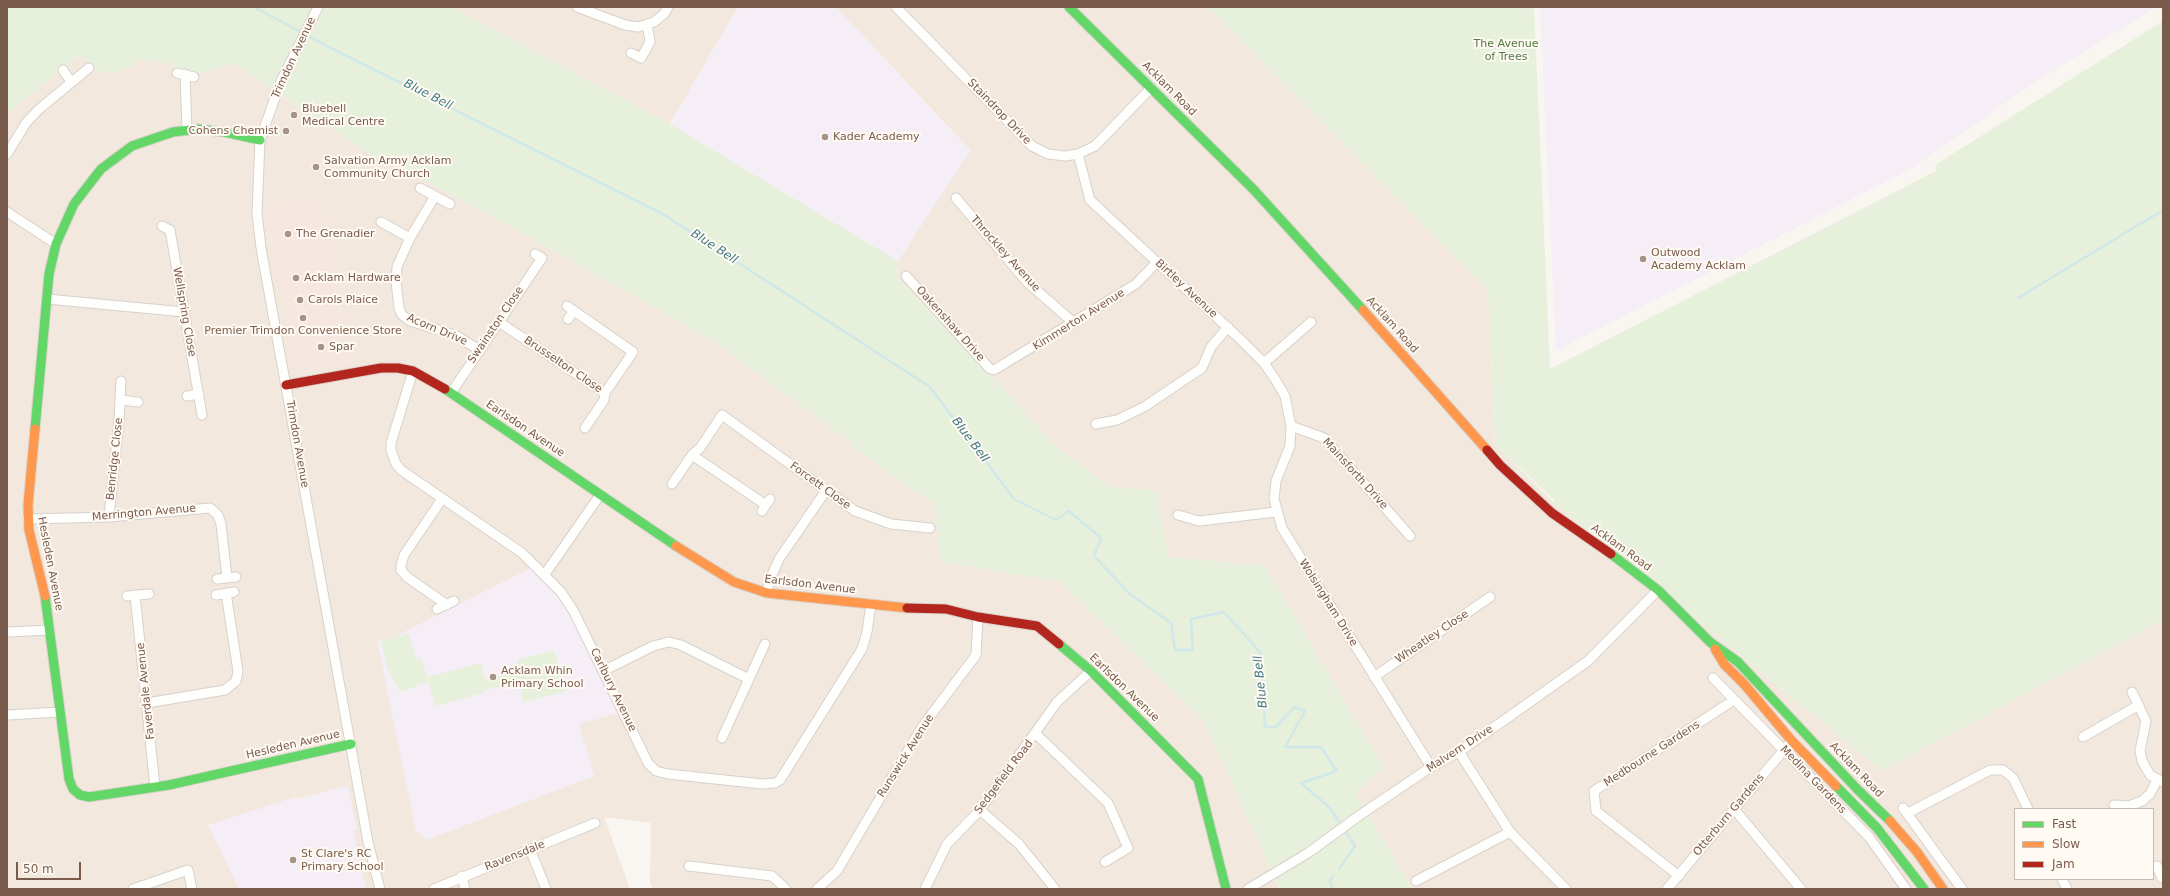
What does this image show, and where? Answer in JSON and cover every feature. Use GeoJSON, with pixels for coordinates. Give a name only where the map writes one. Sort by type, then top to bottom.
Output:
{"type":"FeatureCollection","features":[{"type":"Feature","properties":{"kind":"street","name":"Trimdon Avenue"},"geometry":{"type":"LineString","coordinates":[[318,7],[293,56],[275,98],[260,140],[257,201],[258,230],[368,842],[380,889]]}},
{"type":"Feature","properties":{"kind":"street"},"geometry":{"type":"LineString","coordinates":[[577,7],[625,25],[638,27],[654,22],[664,14],[668,7]]}},
{"type":"Feature","properties":{"kind":"street","name":"Staindrop Drive"},"geometry":{"type":"LineString","coordinates":[[896,7],[1032,146],[1048,154],[1065,156],[1078,154],[1095,146],[1151,88]]}},
{"type":"Feature","properties":{"kind":"street","name":"Acklam Road"},"geometry":{"type":"LineString","coordinates":[[1069,7],[1254,190],[1351,296],[1500,465],[1552,514],[1612,555],[1658,590],[1710,642],[1738,662],[1847,778],[1890,821],[1917,852],[1943,889]]}},
{"type":"Feature","properties":{"kind":"street"},"geometry":{"type":"LineString","coordinates":[[631,53],[641,58],[650,42],[648,24]]}},
{"type":"Feature","properties":{"kind":"street"},"geometry":{"type":"LineString","coordinates":[[7,154],[16,138],[34,114],[89,68]]}},
{"type":"Feature","properties":{"kind":"street"},"geometry":{"type":"LineString","coordinates":[[63,70],[71,82]]}},
{"type":"Feature","properties":{"kind":"street"},"geometry":{"type":"LineString","coordinates":[[187,130],[181,74],[194,76]]}},
{"type":"Feature","properties":{"kind":"street","name":"Hesleden Avenue"},"geometry":{"type":"LineString","coordinates":[[260,140],[209,129],[187,130],[160,134],[142,141],[120,154],[101,169],[74,204],[64,222],[56,244],[49,274],[28,519],[42,579],[69,779],[76,792],[89,797],[155,787],[351,744]]}},
{"type":"Feature","properties":{"kind":"street","name":"Birtley Avenue"},"geometry":{"type":"LineString","coordinates":[[1078,154],[1090,200],[1228,327],[1264,363],[1285,396],[1291,426]]}},
{"type":"Feature","properties":{"kind":"street"},"geometry":{"type":"LineString","coordinates":[[420,188],[450,204]]}},
{"type":"Feature","properties":{"kind":"street","name":"Acorn Drive"},"geometry":{"type":"LineString","coordinates":[[435,196],[410,238],[399,261],[396,274],[399,308],[402,315],[410,321],[463,338],[479,350]]}},
{"type":"Feature","properties":{"kind":"street","name":"Throckley Avenue"},"geometry":{"type":"LineString","coordinates":[[956,198],[1028,282],[1074,323]]}},
{"type":"Feature","properties":{"kind":"street"},"geometry":{"type":"LineString","coordinates":[[7,212],[56,244]]}},
{"type":"Feature","properties":{"kind":"street"},"geometry":{"type":"LineString","coordinates":[[380,222],[410,238]]}},
{"type":"Feature","properties":{"kind":"street","name":"Wellspring Close"},"geometry":{"type":"LineString","coordinates":[[171,228],[202,415]]}},
{"type":"Feature","properties":{"kind":"street","name":"Swainston Close"},"geometry":{"type":"LineString","coordinates":[[451,393],[542,258]]}},
{"type":"Feature","properties":{"kind":"street","name":"Kimmerton Avenue"},"geometry":{"type":"LineString","coordinates":[[994,370],[1074,323],[1136,284],[1157,262]]}},
{"type":"Feature","properties":{"kind":"street","name":"Oakenshaw Drive"},"geometry":{"type":"LineString","coordinates":[[906,276],[990,369],[994,370]]}},
{"type":"Feature","properties":{"kind":"street"},"geometry":{"type":"LineString","coordinates":[[46,299],[184,312]]}},
{"type":"Feature","properties":{"kind":"street","name":"Brusselton Close"},"geometry":{"type":"LineString","coordinates":[[499,322],[605,393],[633,352],[570,308],[568,320]]}},
{"type":"Feature","properties":{"kind":"street"},"geometry":{"type":"LineString","coordinates":[[1264,363],[1311,322]]}},
{"type":"Feature","properties":{"kind":"street"},"geometry":{"type":"LineString","coordinates":[[1096,424],[1117,420],[1144,407],[1202,368],[1211,347],[1228,327]]}},
{"type":"Feature","properties":{"kind":"street","name":"Earlsdon Avenue"},"geometry":{"type":"LineString","coordinates":[[286,385],[381,368],[398,368],[413,371],[432,380],[718,574],[734,582],[767,593],[871,604],[946,609],[978,617],[1037,626],[1092,671],[1198,779],[1226,889]]}},
{"type":"Feature","properties":{"kind":"street","name":"Carlbury Avenue"},"geometry":{"type":"LineString","coordinates":[[413,371],[393,434],[391,450],[393,457],[401,470],[522,553],[545,574],[561,592],[574,612],[645,758],[656,770],[668,774],[762,784],[775,783],[784,775],[862,649],[867,632],[871,604]]}},
{"type":"Feature","properties":{"kind":"street","name":"Benridge Close"},"geometry":{"type":"LineString","coordinates":[[109,517],[121,381]]}},
{"type":"Feature","properties":{"kind":"street"},"geometry":{"type":"LineString","coordinates":[[585,428],[604,400],[605,393]]}},
{"type":"Feature","properties":{"kind":"street"},"geometry":{"type":"LineString","coordinates":[[187,396],[198,394]]}},
{"type":"Feature","properties":{"kind":"street"},"geometry":{"type":"LineString","coordinates":[[120,400],[138,402]]}},
{"type":"Feature","properties":{"kind":"street","name":"Forcett Close"},"geometry":{"type":"LineString","coordinates":[[692,455],[700,448],[722,416],[759,441],[825,492],[855,511],[880,522],[930,528]]}},
{"type":"Feature","properties":{"kind":"street","name":"Wolsingham Drive"},"geometry":{"type":"LineString","coordinates":[[1291,426],[1290,446],[1276,481],[1274,500],[1276,512],[1282,528],[1431,767]]}},
{"type":"Feature","properties":{"kind":"street","name":"Mainsforth Drive"},"geometry":{"type":"LineString","coordinates":[[1291,426],[1324,438],[1410,536]]}},
{"type":"Feature","properties":{"kind":"street"},"geometry":{"type":"LineString","coordinates":[[672,484],[692,455],[766,505]]}},
{"type":"Feature","properties":{"kind":"street"},"geometry":{"type":"LineString","coordinates":[[767,593],[769,582],[779,559],[825,492]]}},
{"type":"Feature","properties":{"kind":"street"},"geometry":{"type":"LineString","coordinates":[[545,574],[600,495]]}},
{"type":"Feature","properties":{"kind":"street"},"geometry":{"type":"LineString","coordinates":[[437,609],[450,603],[407,577],[400,565],[404,555],[442,499]]}},
{"type":"Feature","properties":{"kind":"street","name":"Merrington Avenue"},"geometry":{"type":"LineString","coordinates":[[28,519],[109,517],[198,508],[213,510],[222,524],[226,578]]}},
{"type":"Feature","properties":{"kind":"street"},"geometry":{"type":"LineString","coordinates":[[1178,515],[1200,521],[1276,512]]}},
{"type":"Feature","properties":{"kind":"street","name":"Malvern Drive"},"geometry":{"type":"LineString","coordinates":[[1248,889],[1308,853],[1360,815],[1431,767],[1458,752],[1588,661],[1658,590]]}},
{"type":"Feature","properties":{"kind":"street"},"geometry":{"type":"LineString","coordinates":[[147,703],[225,690],[236,681],[238,671],[225,593]]}},
{"type":"Feature","properties":{"kind":"street","name":"Faverdale Avenue"},"geometry":{"type":"LineString","coordinates":[[149,594],[131,595],[147,703],[155,787]]}},
{"type":"Feature","properties":{"kind":"street","name":"Wheatley Close"},"geometry":{"type":"LineString","coordinates":[[1374,677],[1490,597]]}},
{"type":"Feature","properties":{"kind":"street","name":"Runswick Avenue"},"geometry":{"type":"LineString","coordinates":[[817,889],[837,871],[922,727],[976,655],[978,617]]}},
{"type":"Feature","properties":{"kind":"street"},"geometry":{"type":"LineString","coordinates":[[7,632],[50,630]]}},
{"type":"Feature","properties":{"kind":"street"},"geometry":{"type":"LineString","coordinates":[[603,671],[653,646],[669,642],[681,645],[749,679]]}},
{"type":"Feature","properties":{"kind":"street","name":"Acklam Road"},"geometry":{"type":"LineString","coordinates":[[1710,642],[1724,664],[1744,684],[1792,741],[1877,828],[1924,889]]}},
{"type":"Feature","properties":{"kind":"street"},"geometry":{"type":"LineString","coordinates":[[722,738],[723,726],[749,679],[765,644]]}},
{"type":"Feature","properties":{"kind":"street","name":"Sedgefield Road"},"geometry":{"type":"LineString","coordinates":[[925,889],[947,844],[980,810],[1036,734],[1057,702],[1092,671]]}},
{"type":"Feature","properties":{"kind":"street","name":"Medina Gardens"},"geometry":{"type":"LineString","coordinates":[[1713,678],[1869,837],[1906,889]]}},
{"type":"Feature","properties":{"kind":"street"},"geometry":{"type":"LineString","coordinates":[[2114,805],[2129,808],[2148,796],[2160,781],[2147,771],[2141,758],[2141,747],[2146,724],[2132,692]]}},
{"type":"Feature","properties":{"kind":"street","name":"Medbourne Gardens"},"geometry":{"type":"LineString","coordinates":[[1679,876],[1596,811],[1594,791],[1734,700]]}},
{"type":"Feature","properties":{"kind":"street"},"geometry":{"type":"LineString","coordinates":[[2083,736],[2139,706]]}},
{"type":"Feature","properties":{"kind":"street"},"geometry":{"type":"LineString","coordinates":[[7,715],[60,712]]}},
{"type":"Feature","properties":{"kind":"street"},"geometry":{"type":"LineString","coordinates":[[1036,734],[1108,803],[1128,848],[1105,862]]}},
{"type":"Feature","properties":{"kind":"street","name":"Otterburn Gardens"},"geometry":{"type":"LineString","coordinates":[[1667,889],[1792,741]]}},
{"type":"Feature","properties":{"kind":"street"},"geometry":{"type":"LineString","coordinates":[[1458,752],[1510,832],[1566,889]]}},
{"type":"Feature","properties":{"kind":"street"},"geometry":{"type":"LineString","coordinates":[[1962,889],[1906,811],[1990,770],[2003,770],[2013,778],[2028,808]]}},
{"type":"Feature","properties":{"kind":"street"},"geometry":{"type":"LineString","coordinates":[[1734,809],[1801,889]]}},
{"type":"Feature","properties":{"kind":"street"},"geometry":{"type":"LineString","coordinates":[[980,810],[1019,844],[1055,889]]}},
{"type":"Feature","properties":{"kind":"street","name":"Ravensdale"},"geometry":{"type":"LineString","coordinates":[[434,889],[462,876],[595,822]]}},
{"type":"Feature","properties":{"kind":"street"},"geometry":{"type":"LineString","coordinates":[[1416,881],[1510,832]]}},
{"type":"Feature","properties":{"kind":"street"},"geometry":{"type":"LineString","coordinates":[[530,849],[546,889]]}},
{"type":"Feature","properties":{"kind":"street"},"geometry":{"type":"LineString","coordinates":[[689,866],[772,876],[786,889]]}},
{"type":"Feature","properties":{"kind":"street"},"geometry":{"type":"LineString","coordinates":[[2158,866],[2162,878]]}},
{"type":"Feature","properties":{"kind":"street"},"geometry":{"type":"LineString","coordinates":[[133,889],[188,870],[192,889]]}},
{"type":"Feature","properties":{"kind":"street"},"geometry":{"type":"LineString","coordinates":[[462,876],[465,889]]}},
{"type":"Feature","properties":{"kind":"street"},"geometry":{"type":"LineString","coordinates":[[2062,880],[2067,889]]}},
{"type":"Feature","properties":{"kind":"shaded area"},"geometry":{"type":"Polygon","coordinates":[[[452,7],[738,7],[670,124],[452,7]]]}},
{"type":"Feature","properties":{"kind":"shaded area","name":"Kader Academy"},"geometry":{"type":"Polygon","coordinates":[[[738,7],[836,7],[970,151],[898,261],[670,124],[738,7]]]}},
{"type":"Feature","properties":{"kind":"shaded area"},"geometry":{"type":"Polygon","coordinates":[[[836,7],[1208,7],[1488,290],[1495,444],[1553,502],[1882,771],[2163,620],[2163,889],[1413,889],[1355,793],[1384,768],[1265,566],[1168,557],[1157,491],[1110,487],[1054,445],[996,380],[897,277],[898,261],[970,150],[836,7]]]}},
{"type":"Feature","properties":{"kind":"shaded area","name":"Outwood Academy Acklam"},"geometry":{"type":"Polygon","coordinates":[[[1540,7],[2156,7],[2032,84],[1914,167],[1556,351],[1540,7]]]}},
{"type":"Feature","properties":{"kind":"shaded area"},"geometry":{"type":"Polygon","coordinates":[[[81,54],[95,70],[123,71],[141,59],[174,65],[174,69],[199,74],[234,63],[361,149],[439,188],[524,234],[719,344],[854,445],[852,447],[934,504],[940,561],[1060,582],[1204,721],[1280,889],[653,889],[650,883],[651,823],[604,817],[630,889],[7,889],[7,121],[10,111],[81,54]]]}},
{"type":"Feature","properties":{"kind":"shaded area"},"geometry":{"type":"Polygon","coordinates":[[[321,198],[352,364],[305,372],[299,369],[293,359],[276,262],[273,262],[265,208],[321,198]]]}},
{"type":"Feature","properties":{"kind":"shaded area","name":"Acklam Whin Primary School"},"geometry":{"type":"Polygon","coordinates":[[[531,568],[559,593],[619,713],[579,724],[594,776],[427,840],[416,831],[377,641],[392,638],[531,568]]]}},
{"type":"Feature","properties":{"kind":"shaded area","name":"St Clare's RC Primary School"},"geometry":{"type":"Polygon","coordinates":[[[348,786],[357,830],[354,831],[366,889],[239,889],[208,825],[296,797],[297,799],[348,786]]]}},
{"type":"Feature","properties":{"kind":"green space"},"geometry":{"type":"Polygon","coordinates":[[[7,7],[452,7],[670,124],[898,261],[897,277],[996,380],[1054,445],[1110,487],[1157,491],[1168,557],[1265,566],[1384,768],[1355,793],[1413,889],[1280,889],[1204,721],[1060,582],[940,561],[934,504],[852,447],[853,444],[719,344],[524,234],[439,188],[361,149],[234,63],[199,74],[174,69],[174,65],[141,59],[123,71],[106,73],[95,70],[80,54],[10,111],[7,121],[7,7]]]}},
{"type":"Feature","properties":{"kind":"green space","name":"The Avenue of Trees"},"geometry":{"type":"Polygon","coordinates":[[[1208,7],[1534,7],[1550,369],[1936,171],[1935,165],[2163,21],[2163,620],[1882,771],[1553,502],[1555,501],[1495,444],[1488,290],[1208,7]]]}},
{"type":"Feature","properties":{"kind":"green space"},"geometry":{"type":"Polygon","coordinates":[[[409,634],[416,659],[421,658],[427,677],[481,663],[485,679],[519,670],[517,660],[554,650],[565,692],[523,702],[519,683],[484,690],[483,693],[436,706],[428,682],[400,692],[386,666],[381,640],[409,634]]]}},
{"type":"Feature","properties":{"kind":"waterway","name":"Blue Bell"},"geometry":{"type":"LineString","coordinates":[[254,7],[325,45],[663,214],[930,387],[1014,499],[1056,520],[1069,511],[1101,538],[1094,556],[1130,594],[1171,623],[1175,650],[1193,650],[1191,619],[1224,612],[1260,652],[1265,727],[1276,727],[1294,707],[1305,711],[1285,747],[1321,747],[1337,771],[1301,783],[1330,808],[1342,826]]}},
{"type":"Feature","properties":{"kind":"waterway"},"geometry":{"type":"LineString","coordinates":[[2018,298],[2163,210]]}},
{"type":"Feature","properties":{"kind":"waterway","name":"Blue Bell"},"geometry":{"type":"LineString","coordinates":[[1339,869],[1355,846],[1345,830]]}},
{"type":"Feature","properties":{"kind":"waterway","name":"Blue Bell"},"geometry":{"type":"LineString","coordinates":[[1332,889],[1330,880],[1333,876]]}},
{"type":"Feature","properties":{"kind":"traffic: fast"},"geometry":{"type":"LineString","coordinates":[[1069,7],[1254,190],[1363,310]]}},
{"type":"Feature","properties":{"kind":"traffic: fast"},"geometry":{"type":"LineString","coordinates":[[35,429],[49,274],[56,244],[74,204],[101,169],[132,146],[173,132],[198,129],[224,132],[260,140]]}},
{"type":"Feature","properties":{"kind":"traffic: fast"},"geometry":{"type":"LineString","coordinates":[[445,389],[676,546]]}},
{"type":"Feature","properties":{"kind":"traffic: fast"},"geometry":{"type":"LineString","coordinates":[[1611,554],[1658,590],[1710,642],[1738,662],[1858,790],[1890,821]]}},
{"type":"Feature","properties":{"kind":"traffic: fast"},"geometry":{"type":"LineString","coordinates":[[45,596],[69,779],[73,789],[80,795],[89,797],[169,785],[351,744]]}},
{"type":"Feature","properties":{"kind":"traffic: fast"},"geometry":{"type":"LineString","coordinates":[[1059,644],[1091,671],[1198,779],[1226,889]]}},
{"type":"Feature","properties":{"kind":"traffic: fast"},"geometry":{"type":"LineString","coordinates":[[1836,786],[1877,828],[1924,889]]}},
{"type":"Feature","properties":{"kind":"traffic: slow"},"geometry":{"type":"LineString","coordinates":[[1363,310],[1487,450]]}},
{"type":"Feature","properties":{"kind":"traffic: slow"},"geometry":{"type":"LineString","coordinates":[[35,429],[28,505],[29,530],[45,596]]}},
{"type":"Feature","properties":{"kind":"traffic: slow"},"geometry":{"type":"LineString","coordinates":[[676,546],[734,582],[767,593],[907,608]]}},
{"type":"Feature","properties":{"kind":"traffic: slow"},"geometry":{"type":"LineString","coordinates":[[1715,649],[1724,664],[1744,684],[1792,741],[1836,786]]}},
{"type":"Feature","properties":{"kind":"traffic: slow"},"geometry":{"type":"LineString","coordinates":[[1890,821],[1917,852],[1943,889]]}},
{"type":"Feature","properties":{"kind":"traffic: jam"},"geometry":{"type":"LineString","coordinates":[[286,385],[381,368],[398,368],[413,371],[445,389]]}},
{"type":"Feature","properties":{"kind":"traffic: jam"},"geometry":{"type":"LineString","coordinates":[[1487,450],[1500,465],[1552,513],[1611,554]]}},
{"type":"Feature","properties":{"kind":"traffic: jam"},"geometry":{"type":"LineString","coordinates":[[907,608],[946,609],[978,617],[1037,626],[1059,644]]}},
{"type":"Feature","properties":{"kind":"place","name":"Bluebell Medical Centre"},"geometry":{"type":"Point","coordinates":[294,115]}},
{"type":"Feature","properties":{"kind":"place","name":"Cohens Chemist"},"geometry":{"type":"Point","coordinates":[286,131]}},
{"type":"Feature","properties":{"kind":"place","name":"Kader Academy"},"geometry":{"type":"Point","coordinates":[825,137]}},
{"type":"Feature","properties":{"kind":"place","name":"Salvation Army Acklam Community Church"},"geometry":{"type":"Point","coordinates":[316,167]}},
{"type":"Feature","properties":{"kind":"place","name":"The Grenadier"},"geometry":{"type":"Point","coordinates":[288,234]}},
{"type":"Feature","properties":{"kind":"place","name":"Outwood Academy Acklam"},"geometry":{"type":"Point","coordinates":[1643,259]}},
{"type":"Feature","properties":{"kind":"place","name":"Acklam Hardware"},"geometry":{"type":"Point","coordinates":[296,278]}},
{"type":"Feature","properties":{"kind":"place","name":"Carols Plaice"},"geometry":{"type":"Point","coordinates":[300,300]}},
{"type":"Feature","properties":{"kind":"place","name":"Premier Trimdon Convenience Store"},"geometry":{"type":"Point","coordinates":[303,318]}},
{"type":"Feature","properties":{"kind":"place","name":"Spar"},"geometry":{"type":"Point","coordinates":[321,347]}},
{"type":"Feature","properties":{"kind":"place","name":"Acklam Whin Primary School"},"geometry":{"type":"Point","coordinates":[493,677]}},
{"type":"Feature","properties":{"kind":"place","name":"St Clare's RC Primary School"},"geometry":{"type":"Point","coordinates":[293,860]}}]}
